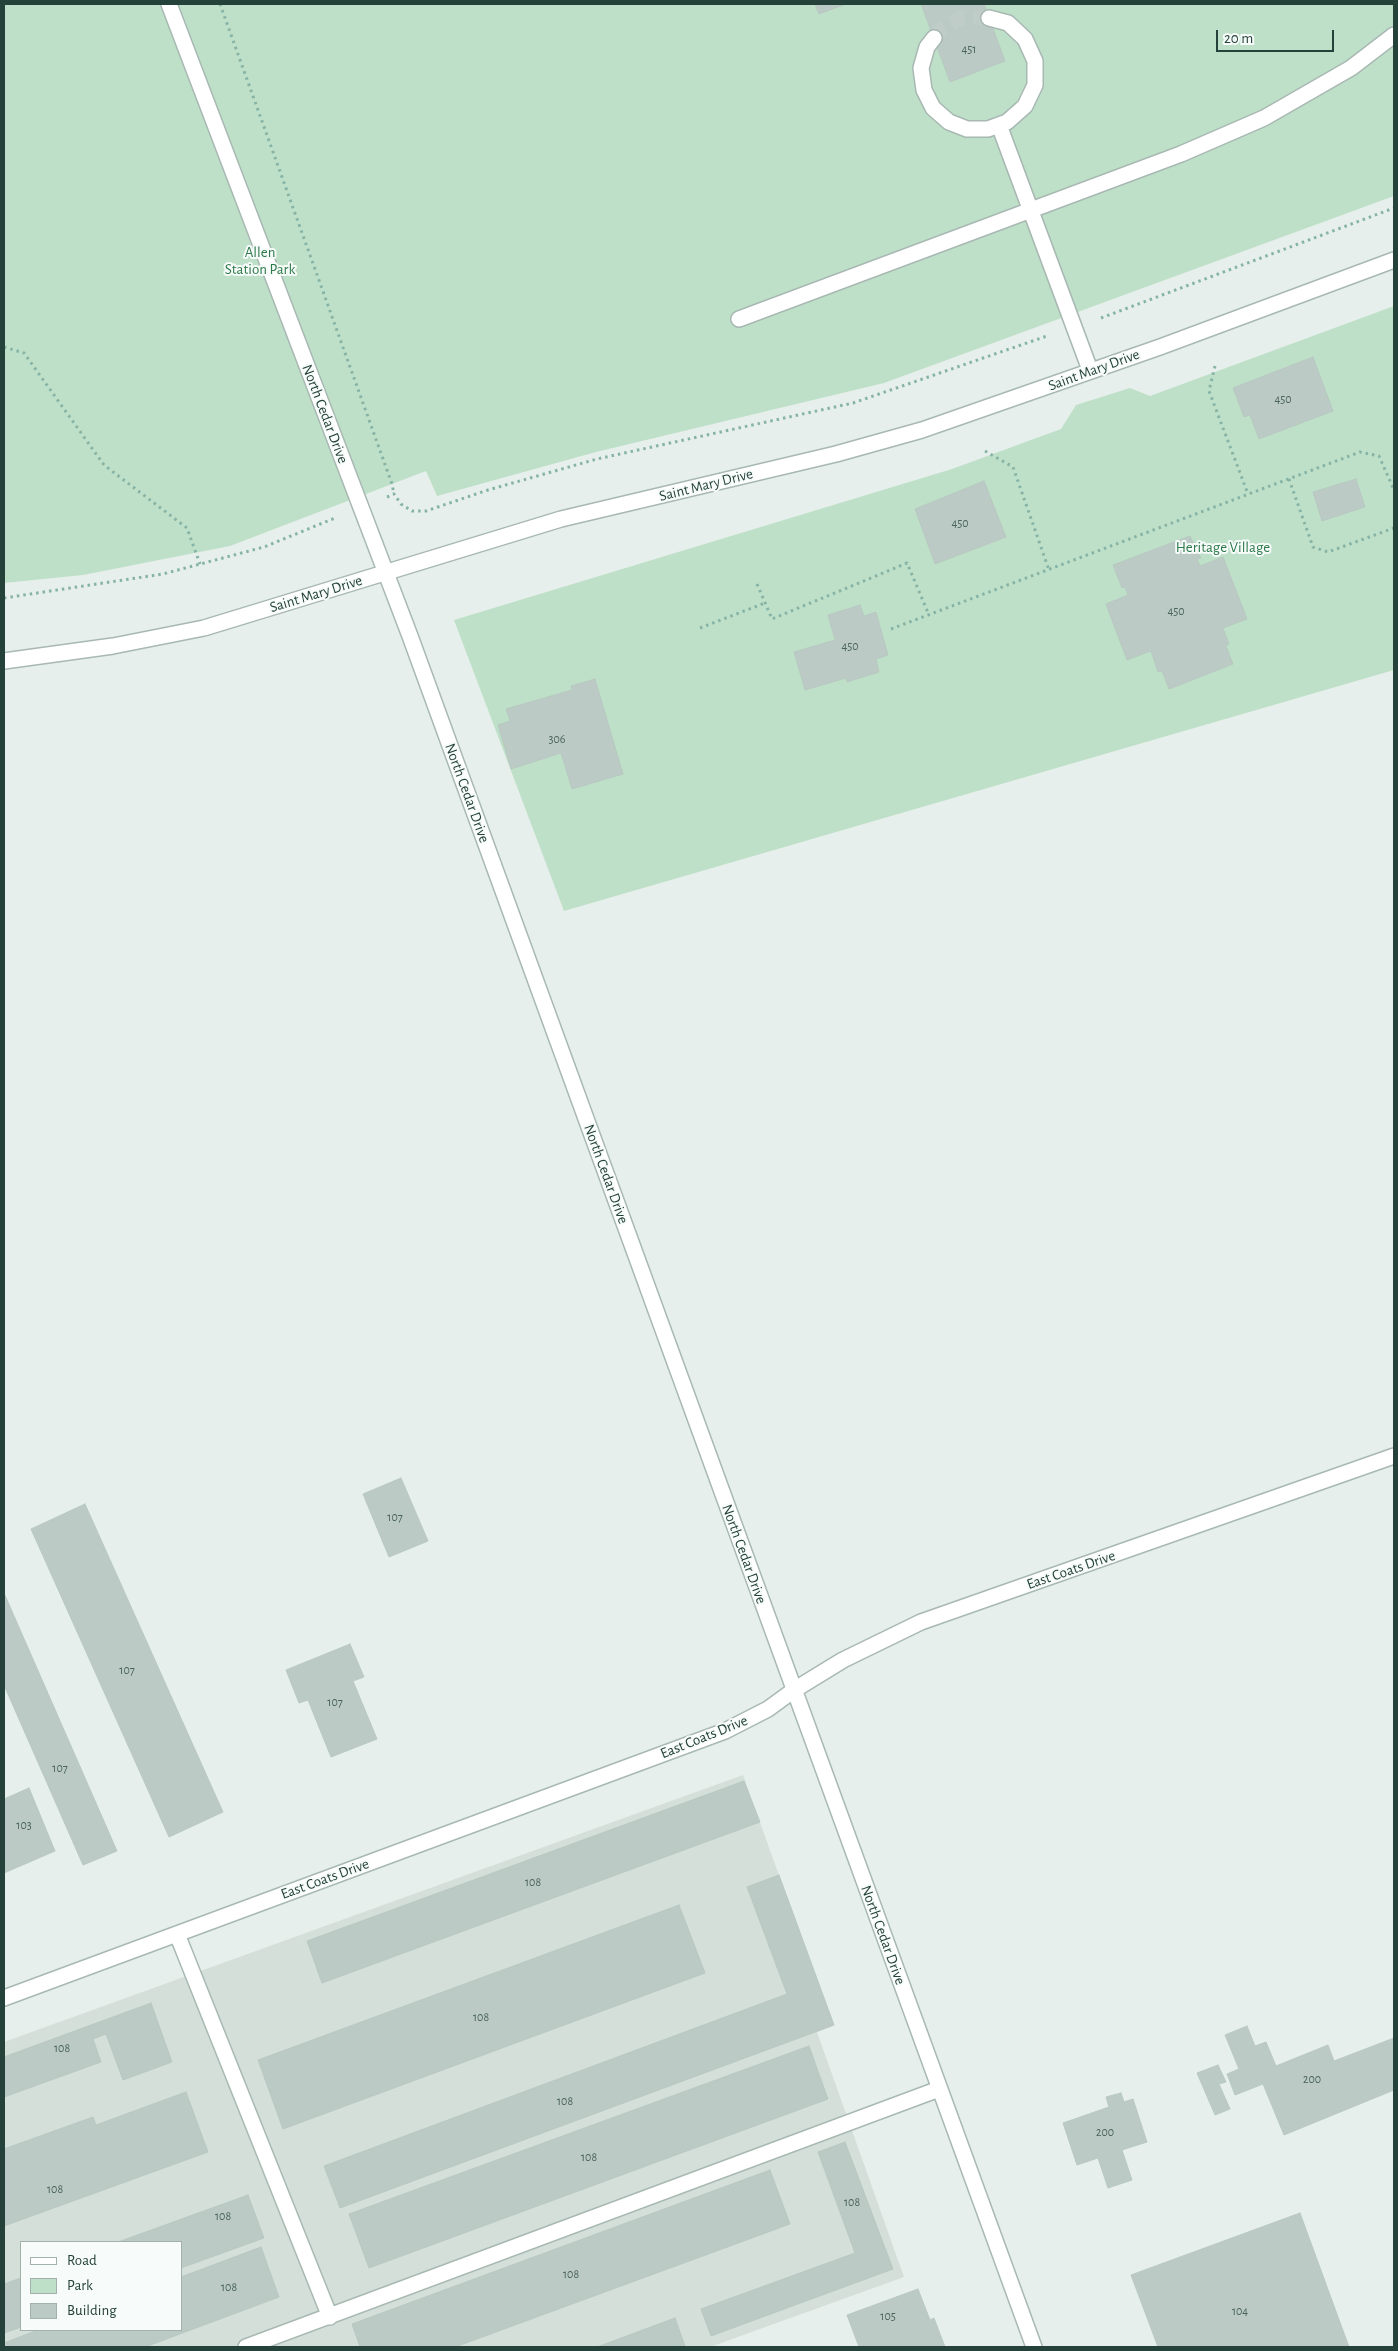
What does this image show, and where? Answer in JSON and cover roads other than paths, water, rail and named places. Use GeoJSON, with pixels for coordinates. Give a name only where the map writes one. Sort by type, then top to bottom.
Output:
{"type":"FeatureCollection","features":[{"type":"Feature","properties":{"kind":"street","name":"North Cedar Drive"},"geometry":{"type":"LineString","coordinates":[[169,4],[386,573],[1034,2347]]}},
{"type":"Feature","properties":{"kind":"street"},"geometry":{"type":"LineString","coordinates":[[934,38],[927,47],[921,68],[924,90],[933,108],[948,122],[967,129],[988,129],[999,125],[1007,122],[1025,106],[1035,85],[1035,61],[1026,39],[1008,23],[989,18]]}},
{"type":"Feature","properties":{"kind":"street"},"geometry":{"type":"LineString","coordinates":[[739,319],[1182,154],[1264,118],[1351,68],[1394,35]]}},
{"type":"Feature","properties":{"kind":"street"},"geometry":{"type":"LineString","coordinates":[[999,125],[1090,370]]}},
{"type":"Feature","properties":{"kind":"street","name":"Saint Mary Drive"},"geometry":{"type":"LineString","coordinates":[[4,661],[113,646],[204,628],[561,519],[836,454],[922,430],[1394,260]]}},
{"type":"Feature","properties":{"kind":"street","name":"East Coats Drive"},"geometry":{"type":"LineString","coordinates":[[4,1998],[726,1731],[768,1709],[794,1690],[843,1660],[921,1622],[1394,1456]]}},
{"type":"Feature","properties":{"kind":"street"},"geometry":{"type":"LineString","coordinates":[[176,1934],[330,2317]]}},
{"type":"Feature","properties":{"kind":"street"},"geometry":{"type":"LineString","coordinates":[[246,2347],[939,2089]]}},
{"type":"Feature","properties":{"kind":"tunnel"},"geometry":{"type":"LineString","coordinates":[[934,38],[941,29],[962,18],[989,18]]}},
{"type":"Feature","properties":{"kind":"park label","name":"Allen Station Park"},"geometry":{"type":"Point","coordinates":[260,260]}},
{"type":"Feature","properties":{"kind":"park label","name":"Heritage Village"},"geometry":{"type":"Point","coordinates":[1223,547]}}]}
